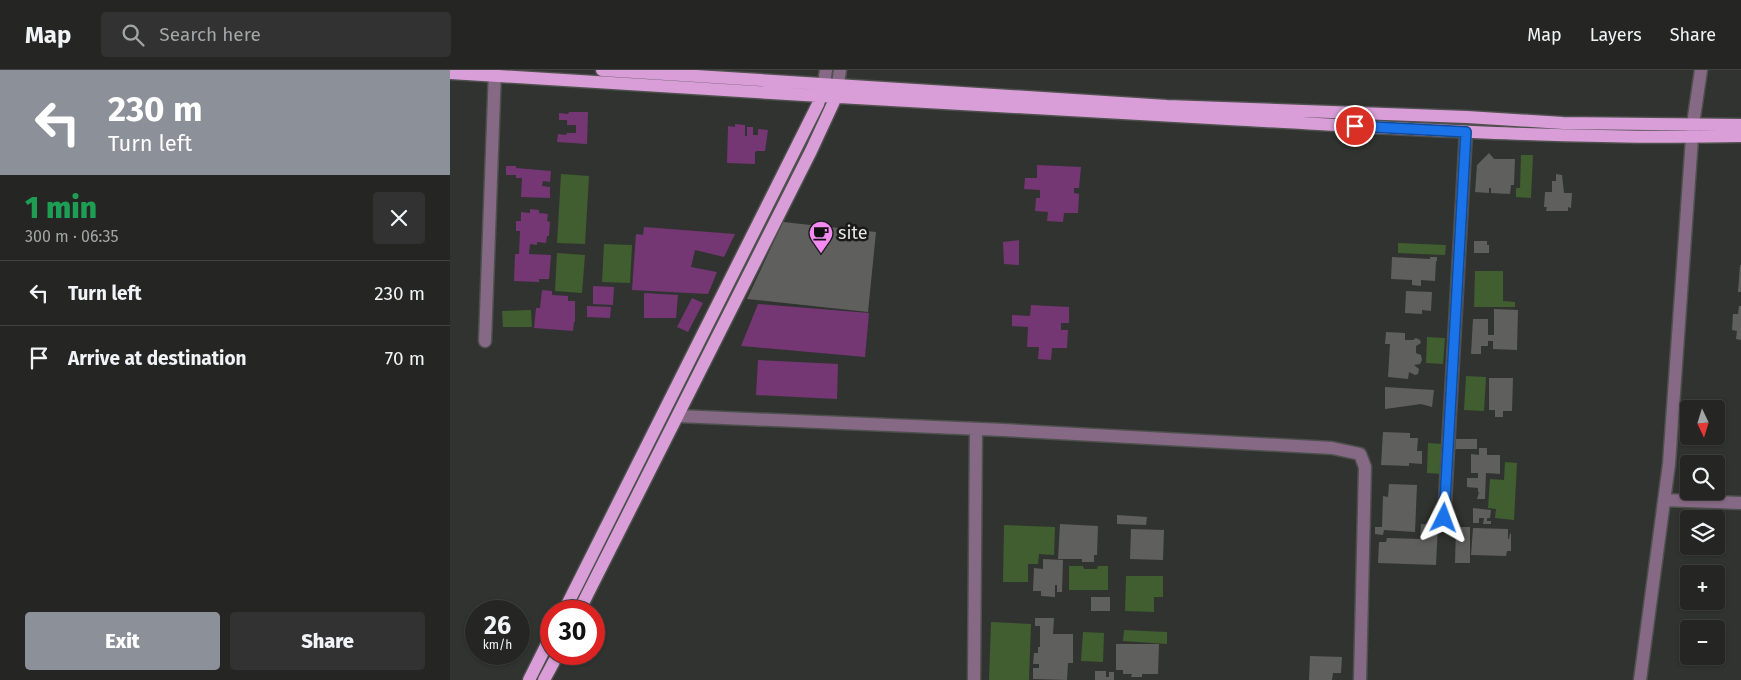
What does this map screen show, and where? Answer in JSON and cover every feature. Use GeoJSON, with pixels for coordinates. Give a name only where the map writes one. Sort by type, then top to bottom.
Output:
{"type":"FeatureCollection","features":[{"type":"Feature","properties":{"kind":"main road"},"geometry":{"type":"LineString","coordinates":[[602,70],[728,74],[823,90],[836,98],[1466,132],[1578,136],[1692,130],[1741,125]]}},
{"type":"Feature","properties":{"kind":"main road"},"geometry":{"type":"LineString","coordinates":[[450,73],[495,73],[823,90],[838,84],[1167,106],[1467,118],[1692,130],[1741,136]]}},
{"type":"Feature","properties":{"kind":"main road"},"geometry":{"type":"LineString","coordinates":[[585,600],[806,160],[836,98],[838,84]]}},
{"type":"Feature","properties":{"kind":"main road"},"geometry":{"type":"LineString","coordinates":[[569,600],[823,90]]}},
{"type":"Feature","properties":{"kind":"main road"},"geometry":{"type":"LineString","coordinates":[[529,680],[540,658]]}},
{"type":"Feature","properties":{"kind":"main road"},"geometry":{"type":"LineString","coordinates":[[544,680],[552,665]]}},
{"type":"Feature","properties":{"kind":"street"},"geometry":{"type":"LineString","coordinates":[[823,90],[826,70]]}},
{"type":"Feature","properties":{"kind":"street"},"geometry":{"type":"LineString","coordinates":[[838,84],[840,70]]}},
{"type":"Feature","properties":{"kind":"street"},"geometry":{"type":"LineString","coordinates":[[1640,680],[1674,408],[1692,130],[1701,70]]}},
{"type":"Feature","properties":{"kind":"street"},"geometry":{"type":"LineString","coordinates":[[485,341],[495,73]]}},
{"type":"Feature","properties":{"kind":"street"},"geometry":{"type":"LineString","coordinates":[[1444,518],[1466,132]]}},
{"type":"Feature","properties":{"kind":"street"},"geometry":{"type":"LineString","coordinates":[[678,416],[976,429],[1332,448],[1360,454],[1365,467],[1360,680]]}},
{"type":"Feature","properties":{"kind":"street"},"geometry":{"type":"LineString","coordinates":[[974,680],[976,429]]}},
{"type":"Feature","properties":{"kind":"street"},"geometry":{"type":"LineString","coordinates":[[1664,500],[1741,503]]}},
{"type":"Feature","properties":{"kind":"green space"},"geometry":{"type":"Polygon","coordinates":[[[1521,155],[1533,155],[1531,198],[1516,197],[1516,188],[1520,188],[1521,155]]]}},
{"type":"Feature","properties":{"kind":"green space"},"geometry":{"type":"Polygon","coordinates":[[[561,174],[589,176],[585,244],[557,243],[561,174]]]}},
{"type":"Feature","properties":{"kind":"green space"},"geometry":{"type":"Polygon","coordinates":[[[1398,243],[1446,245],[1445,255],[1398,253],[1398,243]]]}},
{"type":"Feature","properties":{"kind":"green space"},"geometry":{"type":"Polygon","coordinates":[[[604,244],[632,245],[630,283],[602,282],[604,244]]]}},
{"type":"Feature","properties":{"kind":"green space"},"geometry":{"type":"Polygon","coordinates":[[[557,253],[585,255],[582,293],[555,291],[557,253]]]}},
{"type":"Feature","properties":{"kind":"green space"},"geometry":{"type":"Polygon","coordinates":[[[1475,271],[1503,271],[1503,301],[1515,302],[1515,307],[1474,307],[1475,271]]]}},
{"type":"Feature","properties":{"kind":"green space"},"geometry":{"type":"Polygon","coordinates":[[[531,310],[532,327],[503,327],[502,311],[531,310]]]}},
{"type":"Feature","properties":{"kind":"green space"},"geometry":{"type":"Polygon","coordinates":[[[1427,337],[1445,338],[1443,364],[1426,363],[1427,337]]]}},
{"type":"Feature","properties":{"kind":"green space"},"geometry":{"type":"Polygon","coordinates":[[[1466,376],[1486,377],[1484,411],[1464,410],[1466,376]]]}},
{"type":"Feature","properties":{"kind":"green space"},"geometry":{"type":"Polygon","coordinates":[[[1428,443],[1443,444],[1442,474],[1427,473],[1428,443]]]}},
{"type":"Feature","properties":{"kind":"green space"},"geometry":{"type":"Polygon","coordinates":[[[1505,462],[1517,463],[1514,520],[1495,518],[1496,509],[1488,508],[1490,479],[1504,480],[1505,462]]]}},
{"type":"Feature","properties":{"kind":"green space"},"geometry":{"type":"Polygon","coordinates":[[[1004,525],[1055,527],[1054,555],[1039,554],[1038,564],[1028,564],[1028,582],[1003,582],[1004,525]]]}},
{"type":"Feature","properties":{"kind":"green space"},"geometry":{"type":"Polygon","coordinates":[[[1069,566],[1097,569],[1098,566],[1108,566],[1108,590],[1069,590],[1069,566]]]}},
{"type":"Feature","properties":{"kind":"green space"},"geometry":{"type":"Polygon","coordinates":[[[1126,576],[1163,576],[1163,597],[1154,597],[1154,612],[1125,611],[1126,576]]]}},
{"type":"Feature","properties":{"kind":"green space"},"geometry":{"type":"Polygon","coordinates":[[[991,622],[1031,624],[1029,680],[989,680],[991,622]]]}},
{"type":"Feature","properties":{"kind":"green space"},"geometry":{"type":"Polygon","coordinates":[[[1124,630],[1167,632],[1167,644],[1123,641],[1124,630]]]}},
{"type":"Feature","properties":{"kind":"green space"},"geometry":{"type":"Polygon","coordinates":[[[1083,632],[1104,633],[1103,662],[1081,661],[1083,632]]]}},
{"type":"Feature","properties":{"kind":"shaded area"},"geometry":{"type":"Polygon","coordinates":[[[569,112],[588,112],[587,144],[557,142],[558,134],[576,133],[576,125],[567,125],[567,120],[559,120],[559,113],[568,114],[569,112]]]}},
{"type":"Feature","properties":{"kind":"shaded area"},"geometry":{"type":"Polygon","coordinates":[[[735,124],[745,125],[745,136],[747,136],[747,127],[753,127],[753,135],[758,135],[758,129],[768,130],[765,151],[755,152],[755,164],[727,163],[728,126],[735,127],[735,124]]]}},
{"type":"Feature","properties":{"kind":"shaded area"},"geometry":{"type":"Polygon","coordinates":[[[1037,165],[1081,167],[1079,188],[1074,188],[1074,193],[1079,194],[1078,213],[1064,213],[1063,222],[1047,221],[1048,212],[1035,211],[1036,198],[1040,198],[1040,190],[1024,189],[1025,178],[1037,178],[1037,165]]]}},
{"type":"Feature","properties":{"kind":"shaded area"},"geometry":{"type":"Polygon","coordinates":[[[506,166],[551,171],[550,182],[543,181],[542,186],[550,187],[550,198],[521,197],[522,178],[516,178],[516,175],[506,175],[506,166]]]}},
{"type":"Feature","properties":{"kind":"shaded area"},"geometry":{"type":"Polygon","coordinates":[[[530,209],[548,214],[547,221],[550,222],[549,236],[547,236],[546,243],[537,242],[537,245],[530,244],[529,254],[551,255],[549,279],[539,279],[539,282],[514,281],[515,254],[519,254],[520,231],[516,231],[516,221],[521,221],[521,212],[530,213],[530,209]]]}},
{"type":"Feature","properties":{"kind":"shaded area"},"geometry":{"type":"Polygon","coordinates":[[[644,227],[735,234],[724,257],[695,250],[691,267],[717,272],[708,294],[632,290],[636,234],[643,235],[644,227]]]}},
{"type":"Feature","properties":{"kind":"shaded area"},"geometry":{"type":"Polygon","coordinates":[[[1019,240],[1019,265],[1004,264],[1003,242],[1019,240]]]}},
{"type":"Feature","properties":{"kind":"shaded area"},"geometry":{"type":"Polygon","coordinates":[[[593,286],[614,287],[613,305],[593,304],[593,286]]]}},
{"type":"Feature","properties":{"kind":"shaded area"},"geometry":{"type":"Polygon","coordinates":[[[542,290],[552,291],[552,295],[568,296],[568,301],[575,301],[573,331],[534,328],[536,308],[540,308],[542,290]]]}},
{"type":"Feature","properties":{"kind":"shaded area"},"geometry":{"type":"Polygon","coordinates":[[[644,293],[678,295],[676,318],[644,318],[644,293]]]}},
{"type":"Feature","properties":{"kind":"shaded area"},"geometry":{"type":"Polygon","coordinates":[[[692,298],[703,303],[688,332],[677,327],[692,298]]]}},
{"type":"Feature","properties":{"kind":"shaded area"},"geometry":{"type":"Polygon","coordinates":[[[758,304],[869,313],[865,357],[741,346],[758,304]]]}},
{"type":"Feature","properties":{"kind":"shaded area"},"geometry":{"type":"Polygon","coordinates":[[[1031,305],[1069,307],[1069,323],[1061,323],[1061,330],[1068,330],[1067,348],[1052,348],[1051,360],[1038,359],[1039,347],[1027,347],[1028,327],[1012,326],[1012,315],[1030,316],[1031,305]]]}},
{"type":"Feature","properties":{"kind":"shaded area"},"geometry":{"type":"Polygon","coordinates":[[[587,306],[611,307],[610,318],[587,317],[587,306]]]}},
{"type":"Feature","properties":{"kind":"shaded area"},"geometry":{"type":"Polygon","coordinates":[[[758,360],[838,364],[837,399],[756,395],[758,360]]]}},
{"type":"Feature","properties":{"kind":"building"},"geometry":{"type":"Polygon","coordinates":[[[1489,153],[1494,159],[1515,159],[1514,185],[1511,185],[1510,194],[1491,193],[1491,188],[1489,188],[1489,193],[1475,192],[1477,165],[1489,153]]]}},
{"type":"Feature","properties":{"kind":"building"},"geometry":{"type":"Polygon","coordinates":[[[1556,174],[1562,175],[1564,193],[1572,193],[1571,208],[1568,207],[1568,211],[1546,211],[1547,207],[1544,207],[1545,192],[1552,192],[1552,181],[1556,181],[1556,174]]]}},
{"type":"Feature","properties":{"kind":"building","name":"site"},"geometry":{"type":"Polygon","coordinates":[[[783,222],[876,232],[868,312],[747,299],[783,222]]]}},
{"type":"Feature","properties":{"kind":"building"},"geometry":{"type":"Polygon","coordinates":[[[1474,241],[1487,241],[1489,253],[1474,253],[1474,241]]]}},
{"type":"Feature","properties":{"kind":"building"},"geometry":{"type":"Polygon","coordinates":[[[1392,257],[1430,259],[1430,257],[1437,257],[1435,281],[1421,280],[1421,286],[1412,285],[1412,280],[1391,279],[1392,257]]]}},
{"type":"Feature","properties":{"kind":"building"},"geometry":{"type":"Polygon","coordinates":[[[1740,265],[1741,292],[1738,292],[1740,265]]]}},
{"type":"Feature","properties":{"kind":"building"},"geometry":{"type":"Polygon","coordinates":[[[1406,291],[1432,292],[1431,311],[1422,310],[1422,314],[1405,313],[1406,291]]]}},
{"type":"Feature","properties":{"kind":"building"},"geometry":{"type":"Polygon","coordinates":[[[1739,306],[1741,306],[1741,340],[1736,339],[1737,331],[1732,330],[1733,314],[1738,314],[1739,306]]]}},
{"type":"Feature","properties":{"kind":"building"},"geometry":{"type":"Polygon","coordinates":[[[1494,309],[1518,310],[1517,350],[1493,349],[1493,341],[1488,341],[1488,346],[1481,346],[1481,354],[1471,354],[1473,319],[1488,319],[1488,335],[1494,335],[1494,309]]]}},
{"type":"Feature","properties":{"kind":"building"},"geometry":{"type":"Polygon","coordinates":[[[1386,332],[1405,333],[1405,340],[1416,338],[1420,340],[1421,343],[1416,346],[1416,353],[1421,355],[1422,360],[1420,364],[1414,365],[1419,369],[1418,374],[1415,375],[1409,372],[1408,379],[1388,377],[1390,344],[1385,344],[1386,332]]]}},
{"type":"Feature","properties":{"kind":"building"},"geometry":{"type":"Polygon","coordinates":[[[1489,378],[1513,378],[1512,411],[1503,411],[1503,417],[1495,417],[1495,410],[1489,410],[1489,378]]]}},
{"type":"Feature","properties":{"kind":"building"},"geometry":{"type":"Polygon","coordinates":[[[1385,387],[1434,390],[1432,407],[1421,404],[1385,409],[1385,387]]]}},
{"type":"Feature","properties":{"kind":"building"},"geometry":{"type":"Polygon","coordinates":[[[1383,432],[1410,433],[1410,438],[1418,438],[1417,451],[1422,451],[1422,464],[1409,463],[1409,466],[1381,465],[1383,432]]]}},
{"type":"Feature","properties":{"kind":"building"},"geometry":{"type":"Polygon","coordinates":[[[1456,439],[1477,439],[1477,449],[1455,449],[1456,439]]]}},
{"type":"Feature","properties":{"kind":"building"},"geometry":{"type":"Polygon","coordinates":[[[1479,448],[1487,448],[1487,455],[1500,455],[1500,474],[1486,473],[1485,499],[1477,499],[1478,488],[1467,487],[1467,478],[1478,478],[1478,473],[1471,473],[1471,454],[1479,455],[1479,448]]]}},
{"type":"Feature","properties":{"kind":"building"},"geometry":{"type":"Polygon","coordinates":[[[1389,484],[1417,485],[1415,532],[1384,530],[1383,535],[1375,534],[1375,527],[1382,527],[1383,496],[1388,497],[1389,484]]]}},
{"type":"Feature","properties":{"kind":"building"},"geometry":{"type":"Polygon","coordinates":[[[1473,508],[1491,510],[1490,518],[1487,518],[1487,521],[1491,521],[1491,524],[1483,524],[1484,518],[1479,518],[1479,523],[1473,523],[1473,508]]]}},
{"type":"Feature","properties":{"kind":"building"},"geometry":{"type":"Polygon","coordinates":[[[1117,515],[1147,517],[1146,525],[1117,524],[1117,515]]]}},
{"type":"Feature","properties":{"kind":"building"},"geometry":{"type":"Polygon","coordinates":[[[1060,524],[1098,526],[1097,555],[1094,555],[1094,562],[1082,562],[1082,559],[1058,559],[1060,524]]]}},
{"type":"Feature","properties":{"kind":"building"},"geometry":{"type":"Polygon","coordinates":[[[1421,524],[1438,525],[1436,565],[1378,563],[1379,542],[1386,542],[1387,538],[1420,539],[1421,524]]]}},
{"type":"Feature","properties":{"kind":"building"},"geometry":{"type":"Polygon","coordinates":[[[1456,527],[1470,527],[1470,563],[1455,563],[1456,527]]]}},
{"type":"Feature","properties":{"kind":"building"},"geometry":{"type":"Polygon","coordinates":[[[1473,528],[1508,529],[1508,539],[1511,534],[1511,551],[1507,551],[1506,556],[1471,555],[1473,528]]]}},
{"type":"Feature","properties":{"kind":"building"},"geometry":{"type":"Polygon","coordinates":[[[1131,529],[1164,530],[1163,560],[1130,559],[1131,529]]]}},
{"type":"Feature","properties":{"kind":"building"},"geometry":{"type":"Polygon","coordinates":[[[1043,559],[1063,560],[1062,592],[1057,592],[1057,585],[1055,585],[1055,597],[1041,596],[1041,591],[1033,591],[1034,568],[1043,569],[1043,559]]]}},
{"type":"Feature","properties":{"kind":"building"},"geometry":{"type":"Polygon","coordinates":[[[1091,597],[1110,597],[1110,611],[1091,611],[1091,597]]]}},
{"type":"Feature","properties":{"kind":"building"},"geometry":{"type":"Polygon","coordinates":[[[1035,618],[1054,618],[1053,634],[1073,634],[1073,663],[1068,663],[1067,680],[1033,679],[1033,668],[1039,668],[1039,664],[1033,664],[1034,653],[1038,653],[1038,647],[1040,647],[1040,626],[1035,626],[1035,618]]]}},
{"type":"Feature","properties":{"kind":"building"},"geometry":{"type":"Polygon","coordinates":[[[1116,644],[1159,644],[1158,674],[1142,674],[1142,677],[1131,677],[1132,674],[1123,674],[1123,670],[1116,670],[1116,644]]]}},
{"type":"Feature","properties":{"kind":"building"},"geometry":{"type":"Polygon","coordinates":[[[1310,656],[1342,657],[1341,673],[1333,673],[1332,680],[1309,680],[1310,656]]]}},
{"type":"Feature","properties":{"kind":"building"},"geometry":{"type":"Polygon","coordinates":[[[1095,671],[1106,671],[1106,677],[1109,677],[1109,672],[1114,672],[1114,680],[1095,680],[1095,671]]]}},
{"type":"Feature","properties":{"kind":"place","name":"site"},"geometry":{"type":"Point","coordinates":[821,254]}},
{"type":"Feature","properties":{"kind":"route"},"geometry":{"type":"LineString","coordinates":[[1355,126],[1466,132],[1444,518]]}}]}
